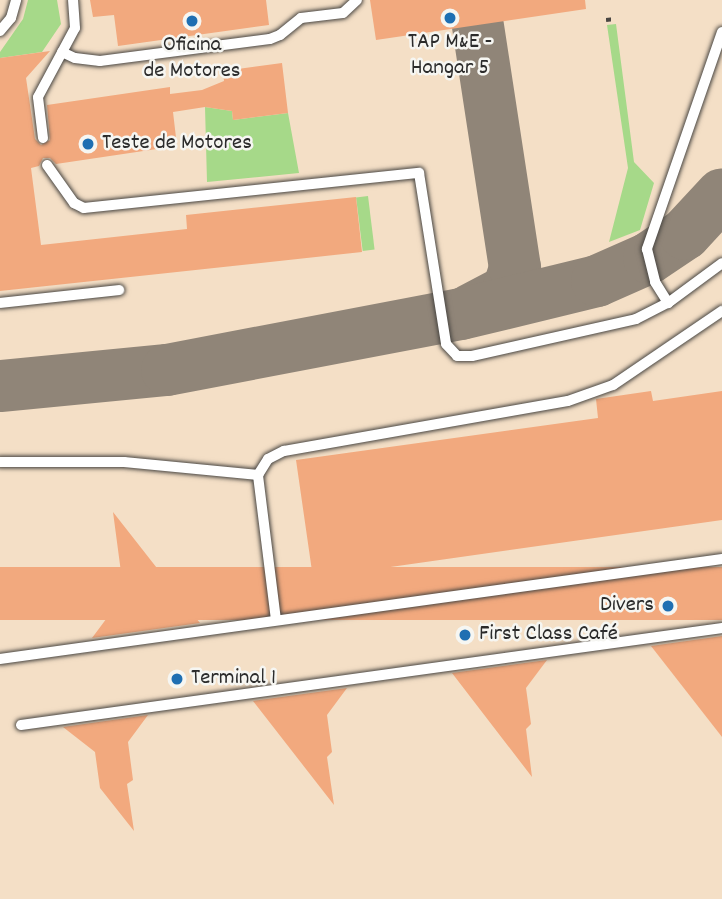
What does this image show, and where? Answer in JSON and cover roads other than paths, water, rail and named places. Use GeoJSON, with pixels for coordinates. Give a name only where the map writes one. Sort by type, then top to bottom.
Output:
{"type":"FeatureCollection","features":[{"type":"Feature","properties":{"kind":"lane"},"geometry":{"type":"LineString","coordinates":[[0,31],[11,18],[16,0]]}},
{"type":"Feature","properties":{"kind":"lane"},"geometry":{"type":"LineString","coordinates":[[43,138],[39,90],[75,28],[73,0]]}},
{"type":"Feature","properties":{"kind":"lane"},"geometry":{"type":"LineString","coordinates":[[62,52],[75,58],[100,61],[270,39],[280,35],[301,18],[343,13],[357,0]]}},
{"type":"Feature","properties":{"kind":"lane"},"geometry":{"type":"LineString","coordinates":[[668,303],[651,272],[648,241],[722,32]]}},
{"type":"Feature","properties":{"kind":"lane"},"geometry":{"type":"LineString","coordinates":[[47,165],[74,203],[84,208],[419,173],[446,344],[457,356],[472,356],[636,319],[668,303],[722,263]]}},
{"type":"Feature","properties":{"kind":"lane"},"geometry":{"type":"LineString","coordinates":[[0,303],[119,290]]}},
{"type":"Feature","properties":{"kind":"lane"},"geometry":{"type":"LineString","coordinates":[[276,620],[258,475],[268,458],[285,451],[568,401],[601,389],[658,356],[722,310]]}},
{"type":"Feature","properties":{"kind":"lane"},"geometry":{"type":"LineString","coordinates":[[0,462],[124,462],[258,475]]}},
{"type":"Feature","properties":{"kind":"lane"},"geometry":{"type":"LineString","coordinates":[[0,659],[722,559]]}},
{"type":"Feature","properties":{"kind":"lane"},"geometry":{"type":"LineString","coordinates":[[20,724],[722,628]]}},
{"type":"Feature","properties":{"kind":"place","name":"TAP M&E - Hangar 5"},"geometry":{"type":"Point","coordinates":[450,18]}},
{"type":"Feature","properties":{"kind":"place","name":"Oficina de Motores"},"geometry":{"type":"Point","coordinates":[192,21]}},
{"type":"Feature","properties":{"kind":"place","name":"Teste de Motores"},"geometry":{"type":"Point","coordinates":[88,144]}},
{"type":"Feature","properties":{"kind":"place","name":"Divers"},"geometry":{"type":"Point","coordinates":[668,606]}},
{"type":"Feature","properties":{"kind":"place","name":"First Class Café"},"geometry":{"type":"Point","coordinates":[465,635]}},
{"type":"Feature","properties":{"kind":"place","name":"Terminal 1"},"geometry":{"type":"Point","coordinates":[177,679]}}]}
